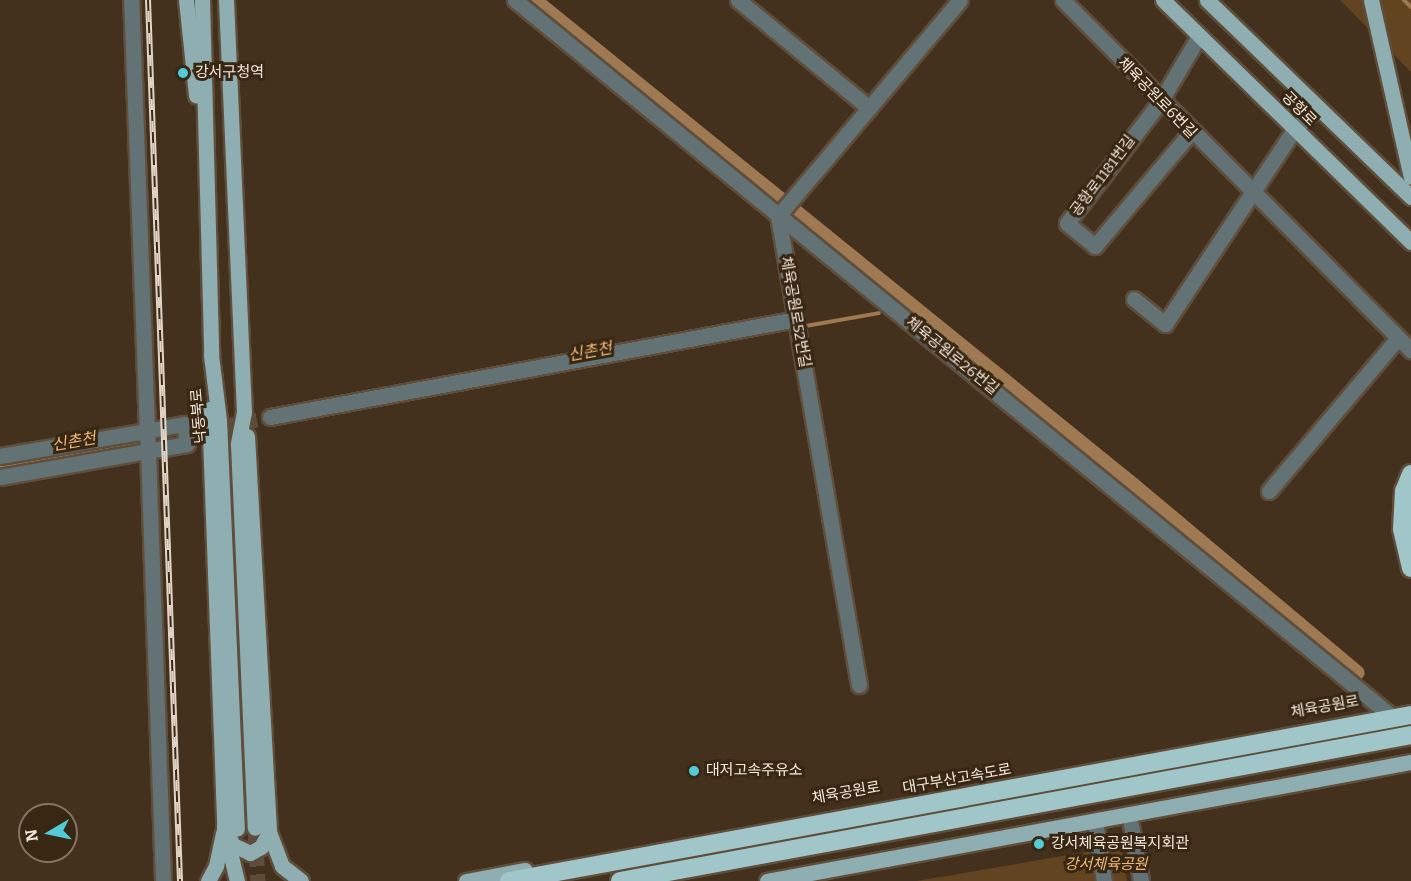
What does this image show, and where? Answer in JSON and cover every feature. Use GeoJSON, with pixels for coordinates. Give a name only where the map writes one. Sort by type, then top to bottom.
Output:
{"type":"FeatureCollection","features":[{"type":"Feature","properties":{"kind":"highway"},"geometry":{"type":"LineString","coordinates":[[1407,482],[1402,529],[1411,568]]}},
{"type":"Feature","properties":{"kind":"highway","name":"대구부산고속도로"},"geometry":{"type":"LineString","coordinates":[[509,881],[1411,715]]}},
{"type":"Feature","properties":{"kind":"highway"},"geometry":{"type":"LineString","coordinates":[[620,881],[1411,735]]}},
{"type":"Feature","properties":{"kind":"main road"},"geometry":{"type":"LineString","coordinates":[[186,0],[206,161]]}},
{"type":"Feature","properties":{"kind":"main road","name":"낙동북로"},"geometry":{"type":"LineString","coordinates":[[202,0],[212,355],[219,420],[230,828]]}},
{"type":"Feature","properties":{"kind":"main road","name":"공항로"},"geometry":{"type":"LineString","coordinates":[[1163,0],[1411,243]]}},
{"type":"Feature","properties":{"kind":"main road","name":"공항로"},"geometry":{"type":"LineString","coordinates":[[1207,0],[1411,197]]}},
{"type":"Feature","properties":{"kind":"main road"},"geometry":{"type":"LineString","coordinates":[[1371,0],[1411,177]]}},
{"type":"Feature","properties":{"kind":"main road"},"geometry":{"type":"LineString","coordinates":[[227,3],[244,412],[252,484],[261,848],[250,853],[233,845],[230,828]]}},
{"type":"Feature","properties":{"kind":"main road"},"geometry":{"type":"LineString","coordinates":[[212,355],[208,432],[230,828],[237,881]]}},
{"type":"Feature","properties":{"kind":"main road"},"geometry":{"type":"LineString","coordinates":[[244,412],[238,444],[262,830],[278,861],[301,881]]}},
{"type":"Feature","properties":{"kind":"main road","name":"체육공원로"},"geometry":{"type":"LineString","coordinates":[[466,881],[1411,710]]}},
{"type":"Feature","properties":{"kind":"main road"},"geometry":{"type":"LineString","coordinates":[[767,881],[803,878],[1095,820],[1411,762]]}},
{"type":"Feature","properties":{"kind":"main road"},"geometry":{"type":"LineString","coordinates":[[208,881],[230,828]]}},
{"type":"Feature","properties":{"kind":"street"},"geometry":{"type":"LineString","coordinates":[[131,0],[163,881]]}},
{"type":"Feature","properties":{"kind":"street","name":"체육공원로26번길"},"geometry":{"type":"LineString","coordinates":[[515,0],[1389,714]]}},
{"type":"Feature","properties":{"kind":"street"},"geometry":{"type":"LineString","coordinates":[[738,0],[869,108]]}},
{"type":"Feature","properties":{"kind":"street"},"geometry":{"type":"LineString","coordinates":[[778,216],[960,0]]}},
{"type":"Feature","properties":{"kind":"street","name":"체육공원로6번길"},"geometry":{"type":"LineString","coordinates":[[1062,0],[1190,133],[1254,193],[1411,351]]}},
{"type":"Feature","properties":{"kind":"street","name":"공항로1181번길"},"geometry":{"type":"LineString","coordinates":[[1190,133],[1095,246],[1067,223],[1160,102],[1199,36]]}},
{"type":"Feature","properties":{"kind":"street"},"geometry":{"type":"LineString","coordinates":[[1134,299],[1166,324],[1294,130],[1317,107]]}},
{"type":"Feature","properties":{"kind":"street","name":"체육공원로52번길"},"geometry":{"type":"LineString","coordinates":[[778,216],[859,685]]}},
{"type":"Feature","properties":{"kind":"street"},"geometry":{"type":"LineString","coordinates":[[270,417],[796,319]]}},
{"type":"Feature","properties":{"kind":"street"},"geometry":{"type":"LineString","coordinates":[[1269,491],[1398,338]]}},
{"type":"Feature","properties":{"kind":"street"},"geometry":{"type":"LineString","coordinates":[[0,456],[184,424],[191,432],[187,444],[0,477]]}},
{"type":"Feature","properties":{"kind":"street"},"geometry":{"type":"LineString","coordinates":[[1129,814],[1141,881]]}},
{"type":"Feature","properties":{"kind":"street"},"geometry":{"type":"LineString","coordinates":[[1095,820],[1104,881]]}},
{"type":"Feature","properties":{"kind":"green space"},"geometry":{"type":"Polygon","coordinates":[[[1340,0],[1411,0],[1411,72],[1340,0]]]}},
{"type":"Feature","properties":{"kind":"green space","name":"강서체육공원"},"geometry":{"type":"Polygon","coordinates":[[[1121,846],[1127,881],[917,881],[1121,846]]]}},
{"type":"Feature","properties":{"kind":"waterway"},"geometry":{"type":"LineString","coordinates":[[535,0],[1134,485],[1358,673]]}},
{"type":"Feature","properties":{"kind":"waterway"},"geometry":{"type":"LineString","coordinates":[[1404,0],[1411,7]]}},
{"type":"Feature","properties":{"kind":"waterway","name":"신촌천"},"geometry":{"type":"LineString","coordinates":[[903,309],[912,307]]}},
{"type":"Feature","properties":{"kind":"waterway","name":"신촌천"},"geometry":{"type":"LineString","coordinates":[[800,327],[879,313]]}},
{"type":"Feature","properties":{"kind":"waterway","name":"신촌천"},"geometry":{"type":"LineString","coordinates":[[684,347],[792,328]]}},
{"type":"Feature","properties":{"kind":"waterway","name":"신촌천"},"geometry":{"type":"LineString","coordinates":[[0,467],[144,442]]}},
{"type":"Feature","properties":{"kind":"tunnel"},"geometry":{"type":"LineString","coordinates":[[197,431],[270,417]]}},
{"type":"Feature","properties":{"kind":"tunnel"},"geometry":{"type":"LineString","coordinates":[[255,828],[258,881]]}},
{"type":"Feature","properties":{"kind":"railway"},"geometry":{"type":"LineString","coordinates":[[148,0],[180,881]]}},
{"type":"Feature","properties":{"kind":"place","name":"강서구청역"},"geometry":{"type":"Point","coordinates":[183,73]}},
{"type":"Feature","properties":{"kind":"place","name":"대저고속주유소"},"geometry":{"type":"Point","coordinates":[694,771]}},
{"type":"Feature","properties":{"kind":"place","name":"강서체육공원복지회관"},"geometry":{"type":"Point","coordinates":[1039,844]}}]}
